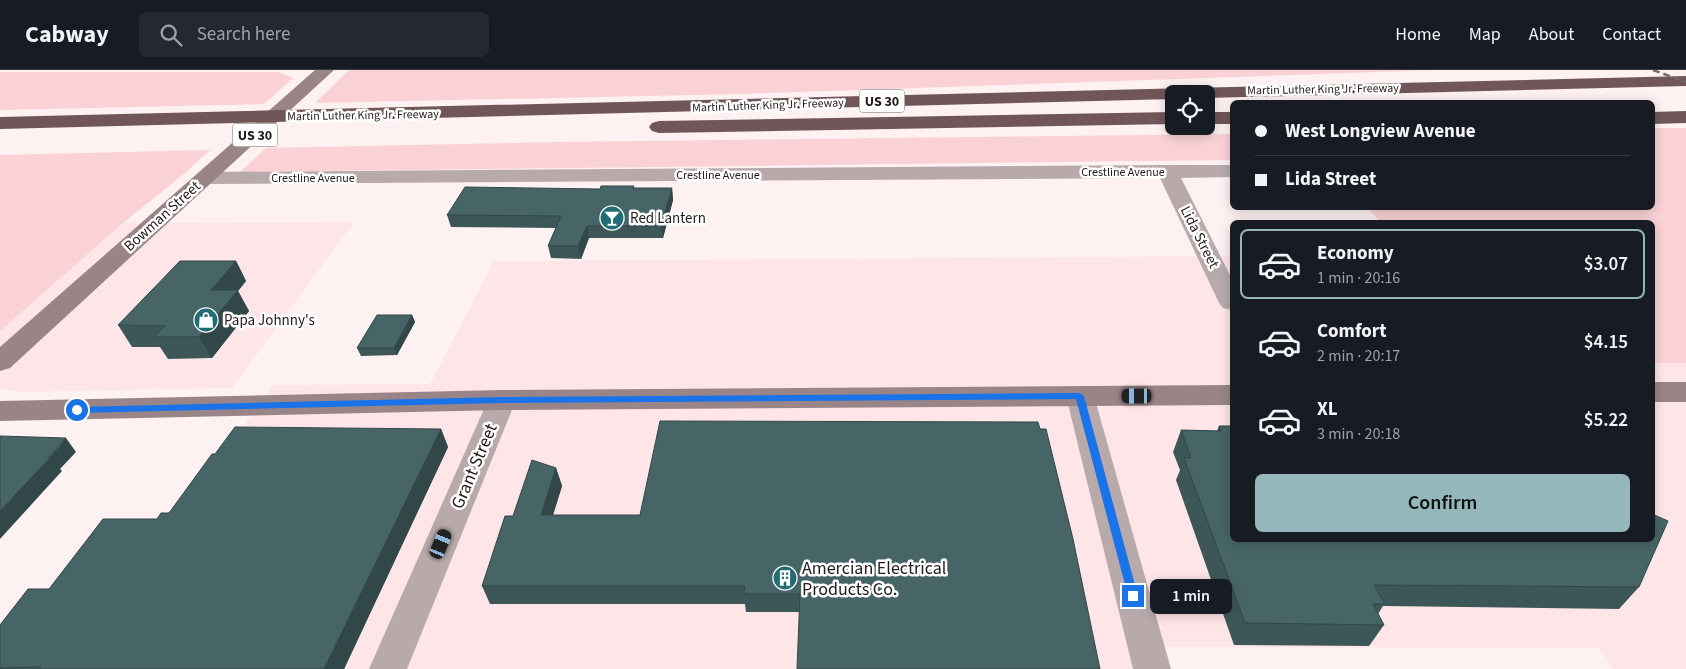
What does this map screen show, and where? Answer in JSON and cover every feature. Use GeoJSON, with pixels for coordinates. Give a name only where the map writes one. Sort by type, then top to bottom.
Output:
{"type":"FeatureCollection","features":[{"type":"Feature","properties":{"kind":"highway"},"geometry":{"type":"LineString","coordinates":[[1359,85],[1686,73]]}},
{"type":"Feature","properties":{"kind":"highway","name":"Martin Luther King Jr. Freeway"},"geometry":{"type":"LineString","coordinates":[[1215,92],[1359,85],[1686,81]]}},
{"type":"Feature","properties":{"kind":"highway","name":"Martin Luther King Jr. Freeway"},"geometry":{"type":"LineString","coordinates":[[0,123],[1165,93]]}},
{"type":"Feature","properties":{"kind":"highway"},"geometry":{"type":"LineString","coordinates":[[1655,109],[1686,108]]}},
{"type":"Feature","properties":{"kind":"highway"},"geometry":{"type":"LineString","coordinates":[[1655,118],[1686,117]]}},
{"type":"Feature","properties":{"kind":"highway","name":"Martin Luther King Jr. Freeway"},"geometry":{"type":"LineString","coordinates":[[642,127],[1165,118]]}},
{"type":"Feature","properties":{"kind":"highway"},"geometry":{"type":"LineString","coordinates":[[1215,118],[1230,118]]}},
{"type":"Feature","properties":{"kind":"highway","name":"Martin Luther King Jr. Freeway"},"geometry":{"type":"LineString","coordinates":[[0,140],[364,132]]}},
{"type":"Feature","properties":{"kind":"street","name":"Bowman Street"},"geometry":{"type":"LineString","coordinates":[[0,362],[325,70]]}},
{"type":"Feature","properties":{"kind":"street","name":"Lida Street"},"geometry":{"type":"LineString","coordinates":[[1167,171],[1230,299]]}},
{"type":"Feature","properties":{"kind":"street","name":"Crestline Avenue"},"geometry":{"type":"LineString","coordinates":[[204,178],[1230,171]]}},
{"type":"Feature","properties":{"kind":"street"},"geometry":{"type":"LineString","coordinates":[[1655,392],[1686,392]]}},
{"type":"Feature","properties":{"kind":"street"},"geometry":{"type":"LineString","coordinates":[[0,411],[502,400],[1230,395]]}},
{"type":"Feature","properties":{"kind":"street"},"geometry":{"type":"LineString","coordinates":[[1080,396],[1152,669]]}},
{"type":"Feature","properties":{"kind":"street","name":"Grant Street"},"geometry":{"type":"LineString","coordinates":[[388,669],[502,400]]}},
{"type":"Feature","properties":{"kind":"shaded area"},"geometry":{"type":"Polygon","coordinates":[[[349,70],[1437,70],[738,94],[315,103],[349,70]]]}},
{"type":"Feature","properties":{"kind":"shaded area"},"geometry":{"type":"Polygon","coordinates":[[[0,72],[279,72],[293,78],[264,104],[0,110],[0,72]]]}},
{"type":"Feature","properties":{"kind":"shaded area"},"geometry":{"type":"Polygon","coordinates":[[[1655,128],[1686,128],[1686,363],[1655,363],[1655,220],[1378,220],[1370,210],[1655,210],[1655,128]]]}},
{"type":"Feature","properties":{"kind":"shaded area"},"geometry":{"type":"Polygon","coordinates":[[[1230,134],[1230,160],[240,172],[266,148],[558,142],[1230,134]]]}},
{"type":"Feature","properties":{"kind":"shaded area"},"geometry":{"type":"Polygon","coordinates":[[[210,150],[185,173],[123,223],[0,331],[0,155],[210,150]]]}},
{"type":"Feature","properties":{"kind":"shaded area"},"geometry":{"type":"Polygon","coordinates":[[[354,222],[232,388],[20,392],[0,389],[0,331],[123,223],[354,222]]]}},
{"type":"Feature","properties":{"kind":"shaded area"},"geometry":{"type":"Polygon","coordinates":[[[1230,256],[1230,542],[1655,542],[1655,363],[1686,363],[1686,669],[1613,669],[1599,648],[1128,647],[1133,669],[70,669],[273,385],[430,384],[494,261],[1230,256]]]}},
{"type":"Feature","properties":{"kind":"building"},"geometry":{"type":"Polygon","coordinates":[[[601,186],[672,188],[661,226],[587,226],[578,246],[548,246],[561,216],[447,215],[465,187],[600,189],[601,186]]]}},
{"type":"Feature","properties":{"kind":"building"},"geometry":{"type":"Polygon","coordinates":[[[180,261],[236,261],[211,290],[238,290],[199,337],[154,337],[165,326],[118,325],[180,261]]]}},
{"type":"Feature","properties":{"kind":"building"},"geometry":{"type":"Polygon","coordinates":[[[377,315],[412,315],[394,348],[357,348],[377,315]]]}},
{"type":"Feature","properties":{"kind":"building","name":"Amercian Electrical Products Co."},"geometry":{"type":"Polygon","coordinates":[[[660,421],[1038,422],[1040,429],[1046,429],[1073,539],[1100,669],[797,669],[800,594],[744,594],[745,586],[482,586],[505,516],[513,516],[532,460],[556,468],[541,515],[640,515],[660,421]]]}},
{"type":"Feature","properties":{"kind":"building"},"geometry":{"type":"Polygon","coordinates":[[[1219,426],[1230,426],[1230,542],[1655,542],[1655,515],[1668,521],[1639,587],[1374,585],[1385,604],[1373,604],[1384,625],[1245,623],[1184,458],[1191,458],[1181,430],[1221,431],[1219,426]]]}},
{"type":"Feature","properties":{"kind":"building"},"geometry":{"type":"Polygon","coordinates":[[[235,427],[441,429],[324,669],[0,668],[0,625],[28,589],[49,589],[103,519],[157,519],[161,513],[169,513],[212,454],[215,454],[235,427]]]}},
{"type":"Feature","properties":{"kind":"building"},"geometry":{"type":"Polygon","coordinates":[[[0,436],[66,438],[48,457],[51,457],[0,511],[0,436]]]}},
{"type":"Feature","properties":{"kind":"railway"},"geometry":{"type":"LineString","coordinates":[[1653,70],[1686,82]]}},
{"type":"Feature","properties":{"kind":"place","name":"Red Lantern"},"geometry":{"type":"Point","coordinates":[612,218]}},
{"type":"Feature","properties":{"kind":"place","name":"Papa Johnny's"},"geometry":{"type":"Point","coordinates":[206,320]}},
{"type":"Feature","properties":{"kind":"place","name":"Amercian Electrical Products Co."},"geometry":{"type":"Point","coordinates":[785,578]}},
{"type":"Feature","properties":{"kind":"route"},"geometry":{"type":"LineString","coordinates":[[77,410],[502,400],[1080,396],[1133,596]]}}]}
